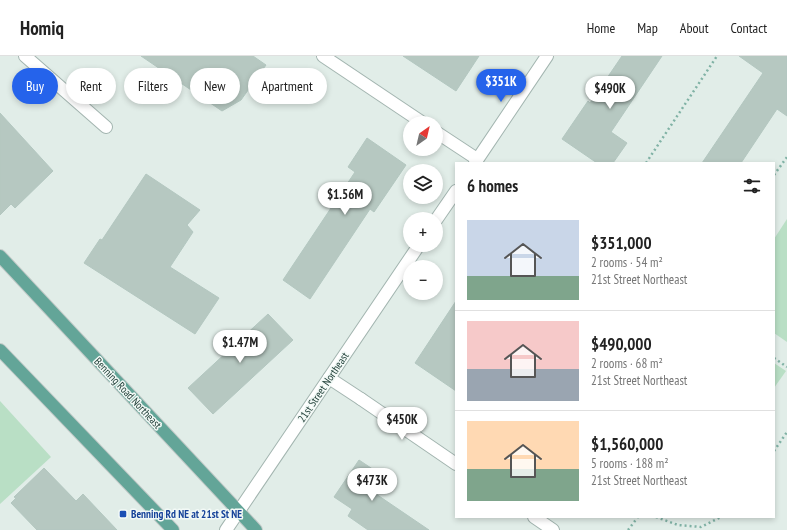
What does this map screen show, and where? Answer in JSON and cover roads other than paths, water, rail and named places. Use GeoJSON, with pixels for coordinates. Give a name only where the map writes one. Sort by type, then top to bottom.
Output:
{"type":"FeatureCollection","features":[{"type":"Feature","properties":{"kind":"main road","name":"Benning Road Northeast"},"geometry":{"type":"LineString","coordinates":[[0,256],[256,530]]}},
{"type":"Feature","properties":{"kind":"main road"},"geometry":{"type":"LineString","coordinates":[[0,350],[173,530]]}},
{"type":"Feature","properties":{"kind":"street"},"geometry":{"type":"LineString","coordinates":[[25,56],[106,126]]}},
{"type":"Feature","properties":{"kind":"street"},"geometry":{"type":"LineString","coordinates":[[323,56],[413,116]]}},
{"type":"Feature","properties":{"kind":"street"},"geometry":{"type":"LineString","coordinates":[[443,137],[476,161],[547,56]]}},
{"type":"Feature","properties":{"kind":"street"},"geometry":{"type":"LineString","coordinates":[[442,212],[455,192]]}},
{"type":"Feature","properties":{"kind":"street","name":"21st Street Northeast"},"geometry":{"type":"LineString","coordinates":[[226,530],[414,252]]}},
{"type":"Feature","properties":{"kind":"street"},"geometry":{"type":"LineString","coordinates":[[329,378],[455,463]]}},
{"type":"Feature","properties":{"kind":"street"},"geometry":{"type":"LineString","coordinates":[[535,518],[553,530]]}},
{"type":"Feature","properties":{"kind":"place","name":"Benning Rd NE at 21st St NE"},"geometry":{"type":"Point","coordinates":[123,514]}}]}
